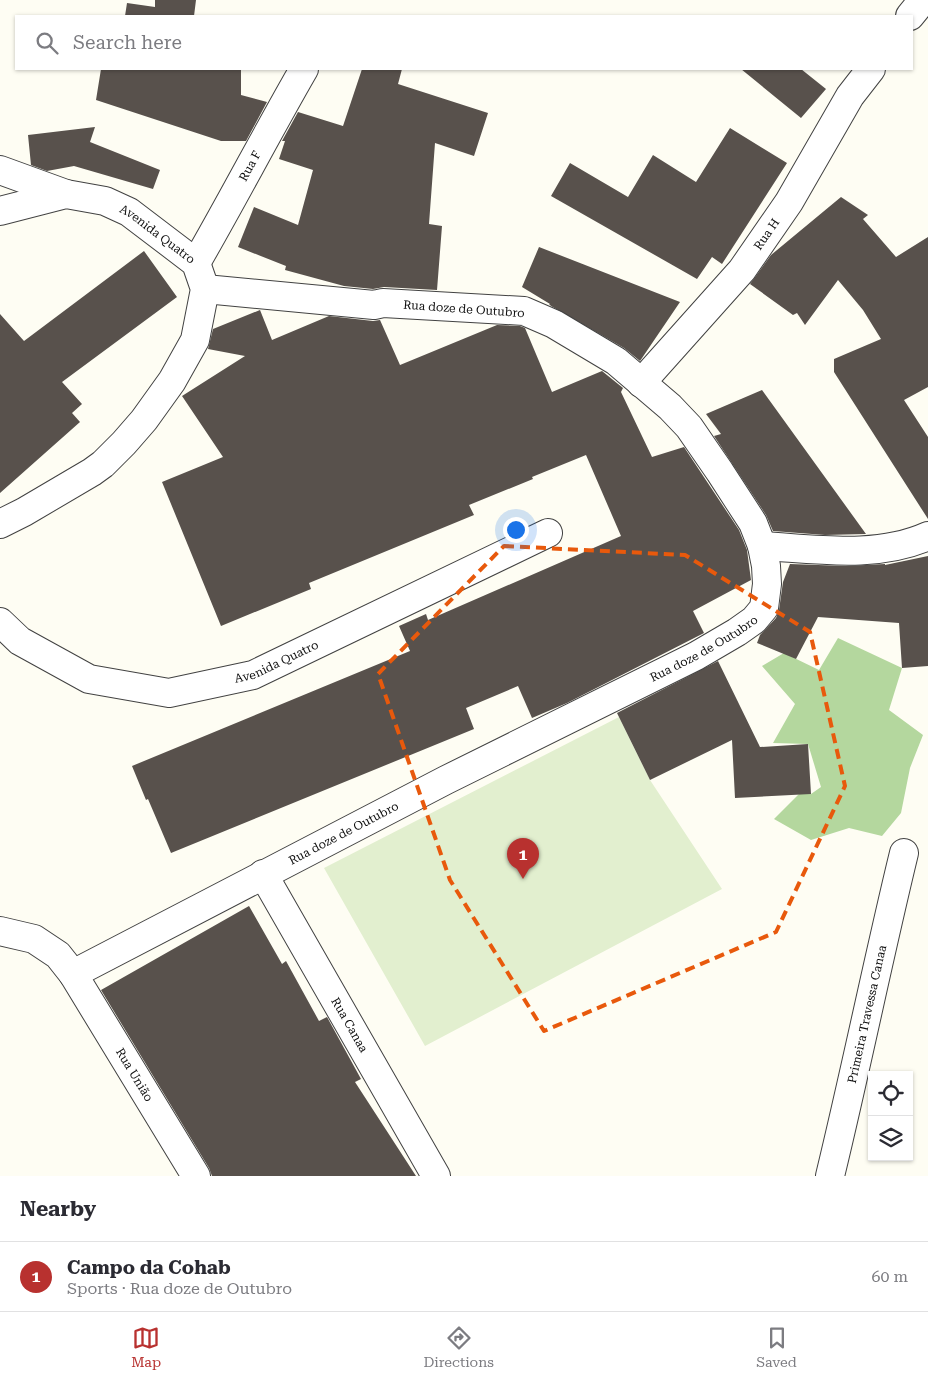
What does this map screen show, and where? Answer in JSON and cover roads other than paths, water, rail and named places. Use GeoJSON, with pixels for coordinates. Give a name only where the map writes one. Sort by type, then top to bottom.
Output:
{"type":"FeatureCollection","features":[{"type":"Feature","properties":{"kind":"street"},"geometry":{"type":"LineString","coordinates":[[911,15],[923,0]]}},
{"type":"Feature","properties":{"kind":"street","name":"Rua F"},"geometry":{"type":"LineString","coordinates":[[196,262],[303,70]]}},
{"type":"Feature","properties":{"kind":"street","name":"Rua H"},"geometry":{"type":"LineString","coordinates":[[641,383],[742,270],[789,202],[850,96],[870,70]]}},
{"type":"Feature","properties":{"kind":"street","name":"Avenida Quatro"},"geometry":{"type":"LineString","coordinates":[[0,170],[66,194],[105,201],[129,212],[196,262],[205,289],[195,340],[172,381],[144,420],[124,443],[92,472],[0,524]]}},
{"type":"Feature","properties":{"kind":"street","name":"Avenida Quatro"},"geometry":{"type":"LineString","coordinates":[[0,211],[66,194]]}},
{"type":"Feature","properties":{"kind":"street","name":"Rua doze de Outubro"},"geometry":{"type":"LineString","coordinates":[[73,974],[454,776],[696,656],[754,620],[764,608],[767,584],[762,546],[753,523],[720,472],[689,427],[670,407],[616,360],[591,345],[554,324],[524,311],[383,303],[374,305],[205,289]]}},
{"type":"Feature","properties":{"kind":"street","name":"Avenida Quatro"},"geometry":{"type":"LineString","coordinates":[[0,622],[20,641],[89,680],[169,693],[253,675],[548,532]]}},
{"type":"Feature","properties":{"kind":"street"},"geometry":{"type":"LineString","coordinates":[[762,546],[844,551],[892,547],[928,536]]}},
{"type":"Feature","properties":{"kind":"street","name":"Primeira Travessa Canaa"},"geometry":{"type":"LineString","coordinates":[[830,1176],[857,1067],[904,853]]}},
{"type":"Feature","properties":{"kind":"street","name":"Rua Canaa"},"geometry":{"type":"LineString","coordinates":[[263,874],[436,1176]]}},
{"type":"Feature","properties":{"kind":"street","name":"Rua União"},"geometry":{"type":"LineString","coordinates":[[0,931],[34,939],[58,955],[73,974],[196,1176]]}},
{"type":"Feature","properties":{"kind":"place","name":"Campo da Cohab"},"geometry":{"type":"Point","coordinates":[523,879]}}]}
